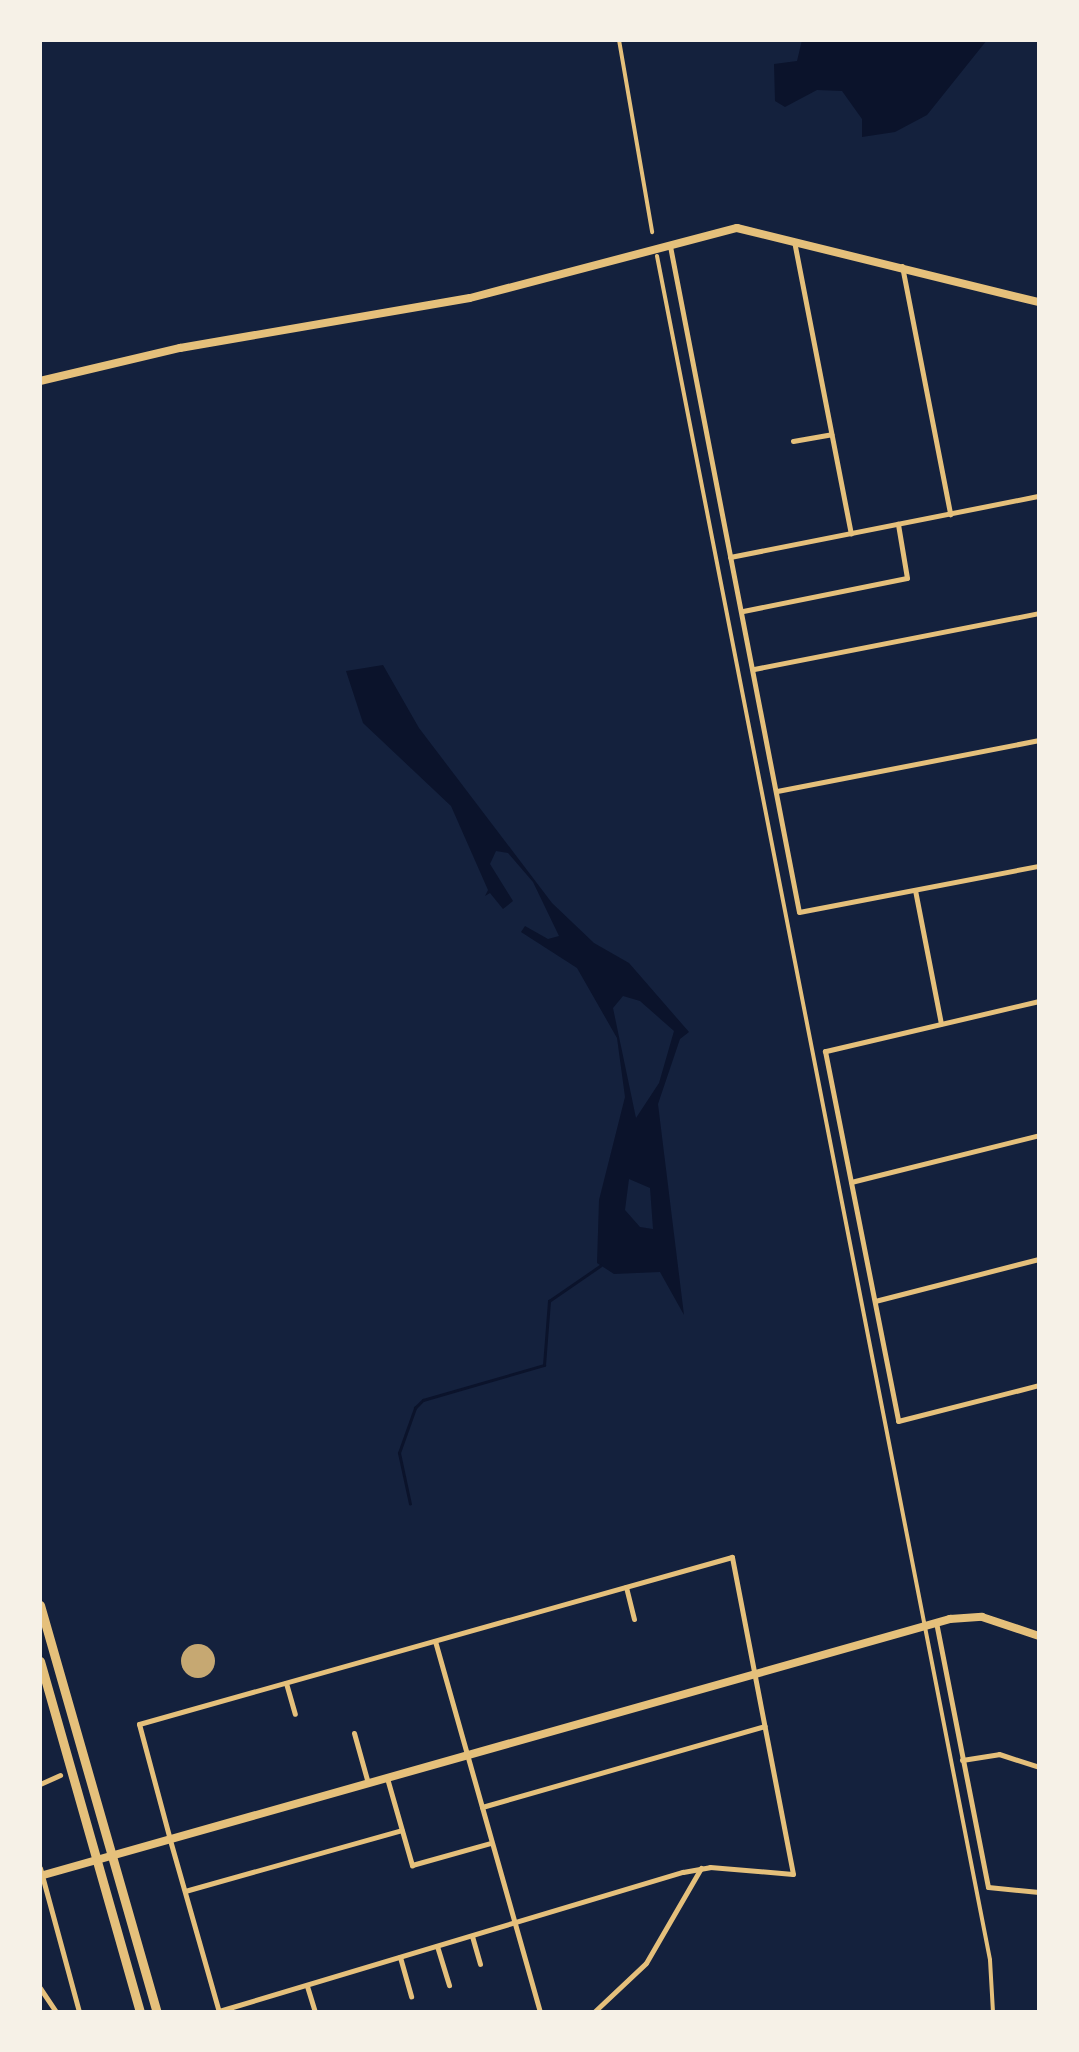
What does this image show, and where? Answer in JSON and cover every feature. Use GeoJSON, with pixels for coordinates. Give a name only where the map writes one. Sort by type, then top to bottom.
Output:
{"type":"FeatureCollection","features":[{"type":"Feature","properties":{"kind":"main road"},"geometry":{"type":"LineString","coordinates":[[40,1605],[157,2012]]}},
{"type":"Feature","properties":{"kind":"main road"},"geometry":{"type":"LineString","coordinates":[[40,1662],[140,2012]]}},
{"type":"Feature","properties":{"kind":"street"},"geometry":{"type":"LineString","coordinates":[[619,40],[652,232]]}},
{"type":"Feature","properties":{"kind":"street"},"geometry":{"type":"LineString","coordinates":[[40,381],[180,348],[470,298],[737,228],[794,238],[1039,302]]}},
{"type":"Feature","properties":{"kind":"street"},"geometry":{"type":"LineString","coordinates":[[794,238],[851,534]]}},
{"type":"Feature","properties":{"kind":"street"},"geometry":{"type":"LineString","coordinates":[[670,243],[799,912],[1039,866]]}},
{"type":"Feature","properties":{"kind":"street"},"geometry":{"type":"LineString","coordinates":[[656,256],[920,1618],[987,1944],[993,2012]]}},
{"type":"Feature","properties":{"kind":"street"},"geometry":{"type":"LineString","coordinates":[[902,266],[950,514]]}},
{"type":"Feature","properties":{"kind":"street"},"geometry":{"type":"LineString","coordinates":[[793,442],[832,434]]}},
{"type":"Feature","properties":{"kind":"street"},"geometry":{"type":"LineString","coordinates":[[730,556],[1039,496]]}},
{"type":"Feature","properties":{"kind":"street"},"geometry":{"type":"LineString","coordinates":[[742,612],[907,578],[898,524]]}},
{"type":"Feature","properties":{"kind":"street"},"geometry":{"type":"LineString","coordinates":[[754,669],[1039,613]]}},
{"type":"Feature","properties":{"kind":"street"},"geometry":{"type":"LineString","coordinates":[[776,791],[1039,740]]}},
{"type":"Feature","properties":{"kind":"street"},"geometry":{"type":"LineString","coordinates":[[915,890],[941,1024]]}},
{"type":"Feature","properties":{"kind":"street"},"geometry":{"type":"LineString","coordinates":[[1039,1001],[826,1052],[898,1421],[1039,1385]]}},
{"type":"Feature","properties":{"kind":"street"},"geometry":{"type":"LineString","coordinates":[[851,1182],[1039,1135]]}},
{"type":"Feature","properties":{"kind":"street"},"geometry":{"type":"LineString","coordinates":[[875,1301],[1039,1259]]}},
{"type":"Feature","properties":{"kind":"street"},"geometry":{"type":"LineString","coordinates":[[732,1557],[793,1874],[701,1868],[219,2011],[139,1724],[435,1642],[732,1557]]}},
{"type":"Feature","properties":{"kind":"street"},"geometry":{"type":"LineString","coordinates":[[626,1587],[634,1619]]}},
{"type":"Feature","properties":{"kind":"street"},"geometry":{"type":"LineString","coordinates":[[80,2012],[41,1873],[113,1856],[936,1622],[982,1617],[1039,1636]]}},
{"type":"Feature","properties":{"kind":"street"},"geometry":{"type":"LineString","coordinates":[[936,1622],[988,1887],[1039,1892]]}},
{"type":"Feature","properties":{"kind":"street"},"geometry":{"type":"LineString","coordinates":[[435,1642],[540,2012]]}},
{"type":"Feature","properties":{"kind":"street"},"geometry":{"type":"LineString","coordinates":[[286,1683],[295,1714]]}},
{"type":"Feature","properties":{"kind":"street"},"geometry":{"type":"LineString","coordinates":[[482,1807],[766,1726]]}},
{"type":"Feature","properties":{"kind":"street"},"geometry":{"type":"LineString","coordinates":[[354,1733],[368,1784]]}},
{"type":"Feature","properties":{"kind":"street"},"geometry":{"type":"LineString","coordinates":[[962,1760],[999,1754],[1039,1767]]}},
{"type":"Feature","properties":{"kind":"street"},"geometry":{"type":"LineString","coordinates":[[40,1784],[60,1775]]}},
{"type":"Feature","properties":{"kind":"street"},"geometry":{"type":"LineString","coordinates":[[387,1778],[412,1866],[492,1843]]}},
{"type":"Feature","properties":{"kind":"street"},"geometry":{"type":"LineString","coordinates":[[185,1890],[402,1830]]}},
{"type":"Feature","properties":{"kind":"street"},"geometry":{"type":"LineString","coordinates":[[594,2012],[646,1964],[701,1868]]}},
{"type":"Feature","properties":{"kind":"street"},"geometry":{"type":"LineString","coordinates":[[472,1936],[480,1964]]}},
{"type":"Feature","properties":{"kind":"street"},"geometry":{"type":"LineString","coordinates":[[437,1946],[449,1984]]}},
{"type":"Feature","properties":{"kind":"street"},"geometry":{"type":"LineString","coordinates":[[400,1957],[412,1996]]}},
{"type":"Feature","properties":{"kind":"street"},"geometry":{"type":"LineString","coordinates":[[306,1985],[315,2012]]}},
{"type":"Feature","properties":{"kind":"street"},"geometry":{"type":"LineString","coordinates":[[40,1988],[56,2012]]}},
{"type":"Feature","properties":{"kind":"street"},"geometry":{"type":"LineString","coordinates":[[44,2012],[50,2004]]}},
{"type":"Feature","properties":{"kind":"water"},"geometry":{"type":"Polygon","coordinates":[[[802,40],[987,40],[927,115],[895,132],[862,137],[862,119],[842,91],[817,90],[785,107],[775,101],[774,64],[797,61],[802,40]]]}},
{"type":"Feature","properties":{"kind":"water"},"geometry":{"type":"Polygon","coordinates":[[[383,665],[419,728],[552,903],[594,943],[629,963],[689,1032],[680,1039],[658,1104],[684,1315],[660,1272],[614,1274],[597,1263],[599,1200],[625,1097],[617,1038],[577,968],[521,932],[525,926],[548,939],[559,936],[533,882],[508,853],[496,851],[490,864],[513,901],[503,909],[490,893],[485,896],[488,890],[451,806],[363,723],[346,671],[383,665]],[[623,996],[613,1008],[636,1118],[659,1083],[674,1031],[640,1001],[623,996]],[[629,1179],[625,1210],[640,1227],[653,1229],[650,1188],[629,1179]]]}},
{"type":"Feature","properties":{"kind":"building"},"geometry":{"type":"Polygon","coordinates":[[[198,1644],[210,1649],[215,1661],[210,1673],[198,1678],[186,1673],[181,1661],[186,1649],[198,1644]]]}},
{"type":"Feature","properties":{"kind":"waterway"},"geometry":{"type":"LineString","coordinates":[[410,1504],[399,1453],[415,1408],[423,1400],[544,1365],[549,1301],[600,1266]]}}]}
